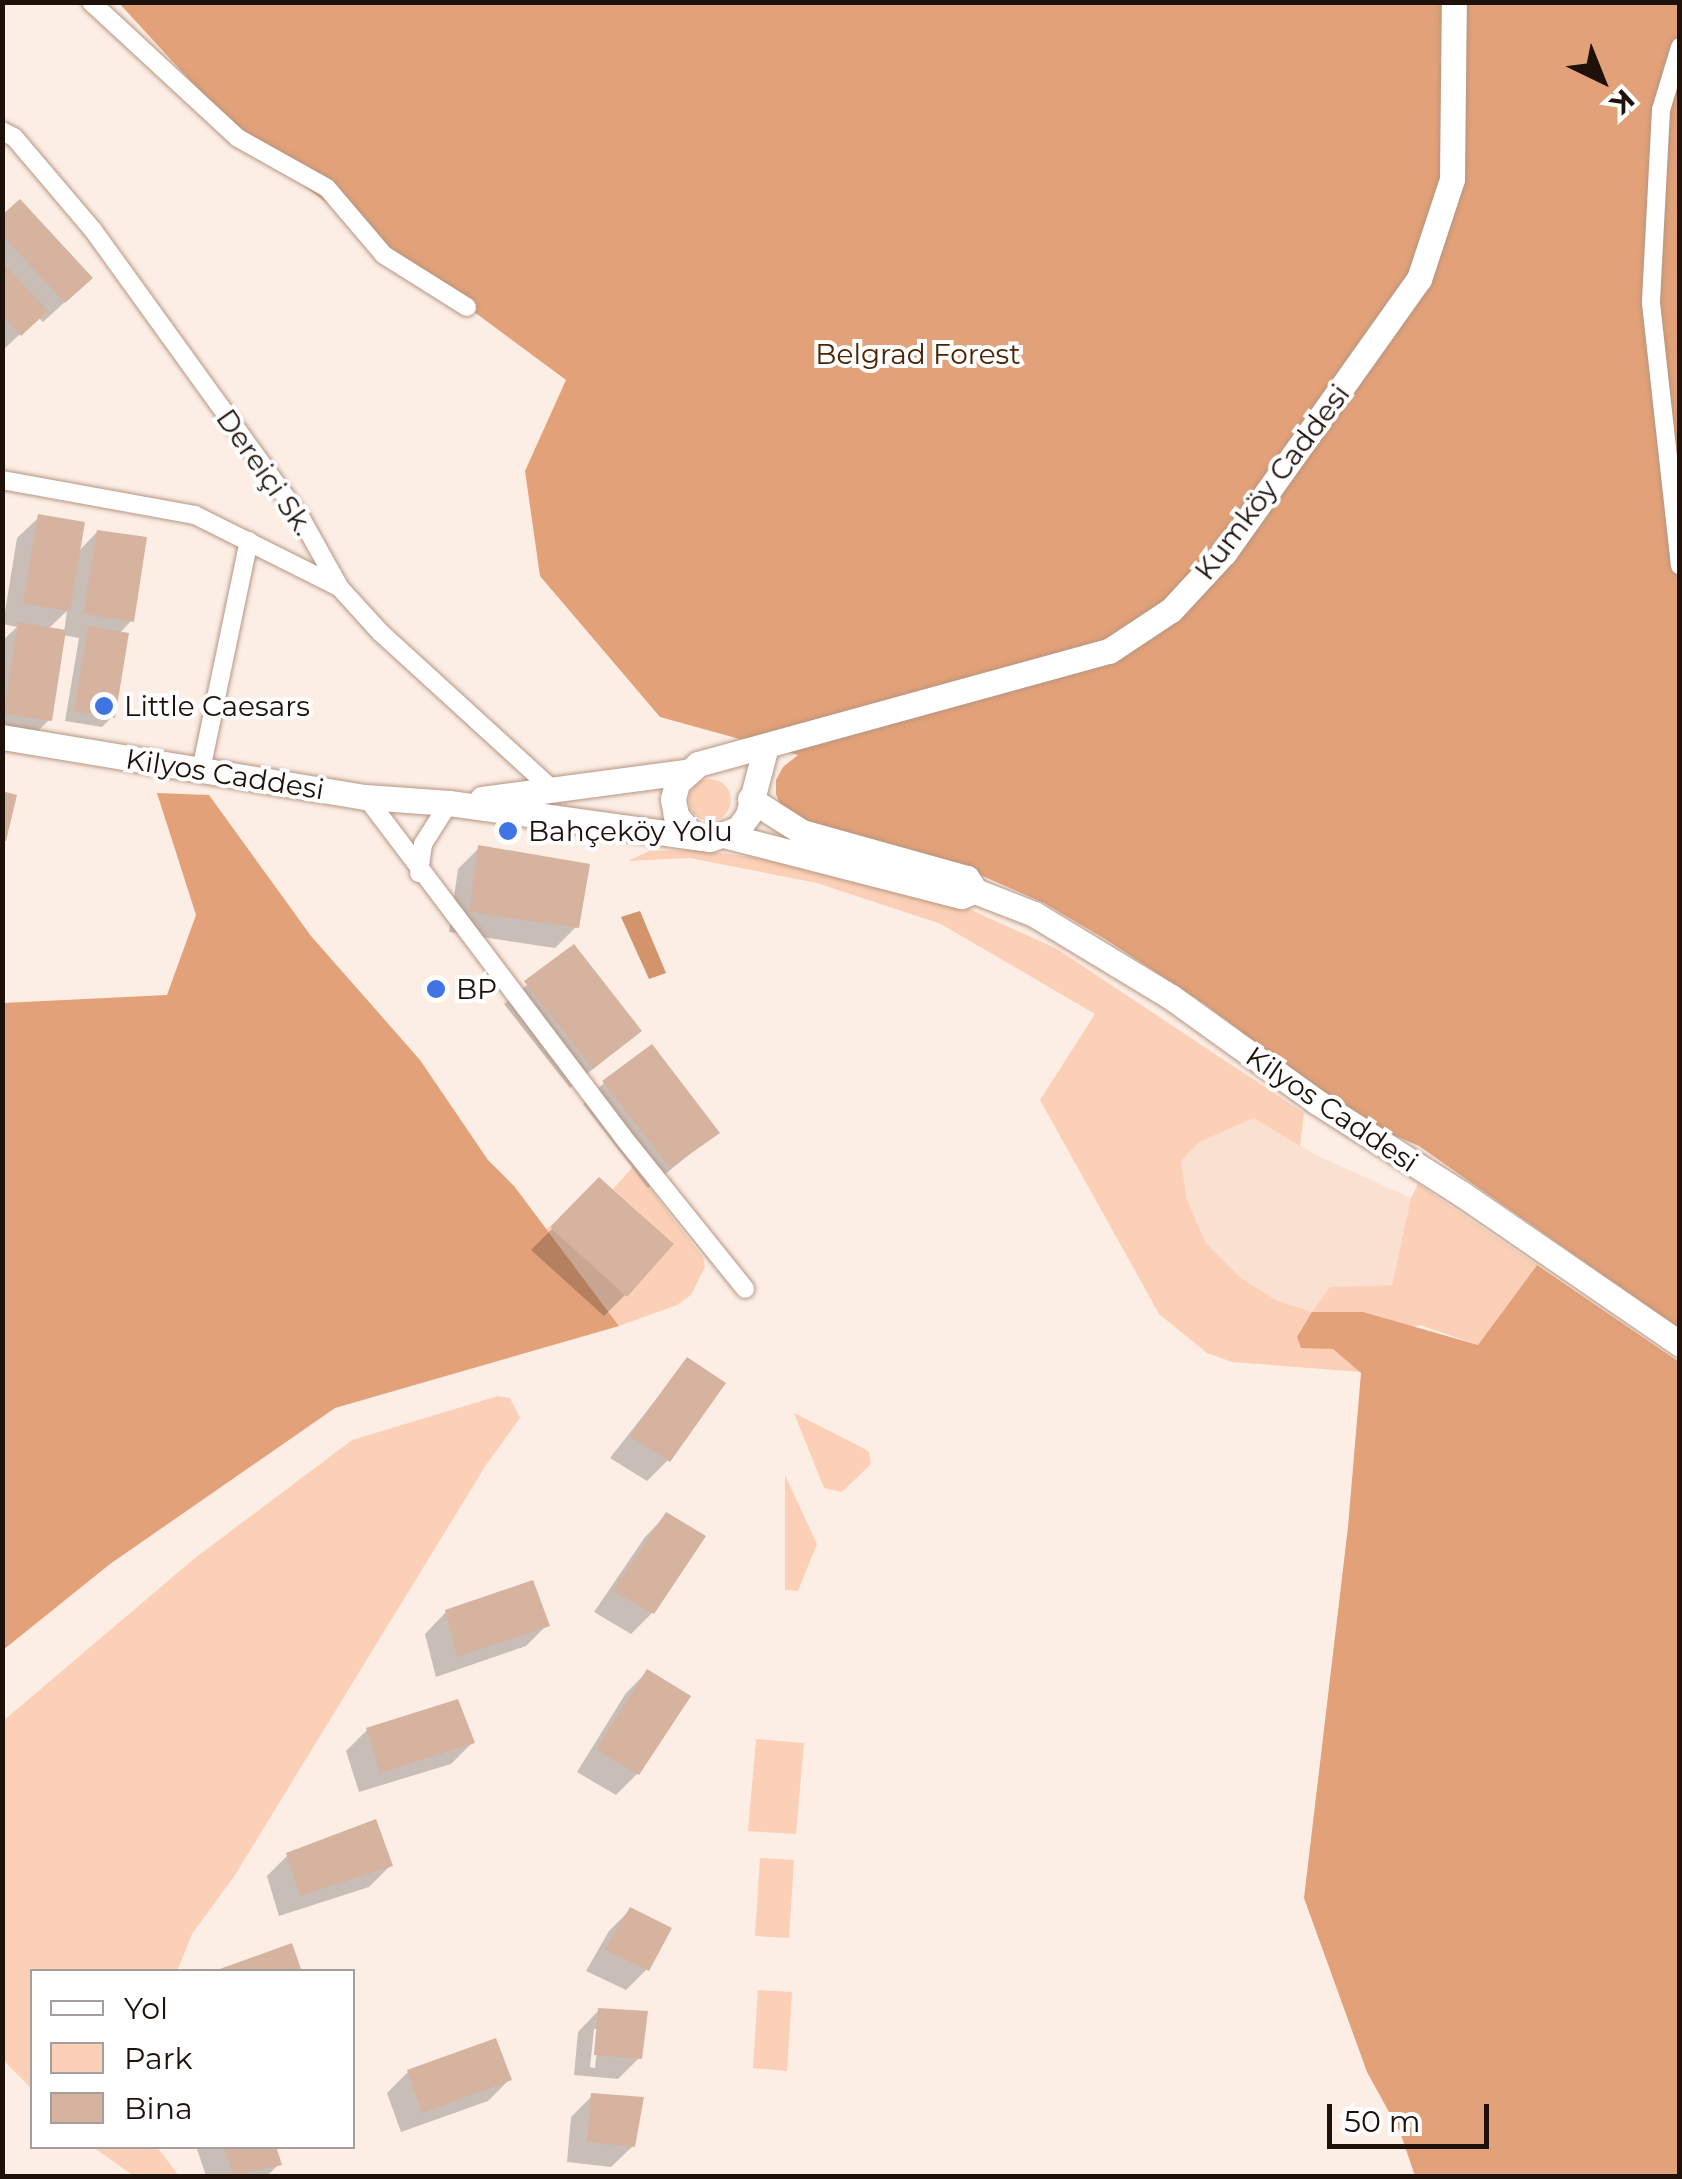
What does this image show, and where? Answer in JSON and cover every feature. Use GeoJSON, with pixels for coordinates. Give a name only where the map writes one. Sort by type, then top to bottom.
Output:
{"type":"FeatureCollection","features":[{"type":"Feature","properties":{"kind":"street"},"geometry":{"type":"LineString","coordinates":[[91,2],[238,138],[327,188],[384,255],[467,307]]}},
{"type":"Feature","properties":{"kind":"street","name":"Kumköy Caddesi"},"geometry":{"type":"LineString","coordinates":[[713,762],[1109,651],[1143,631],[1184,596],[1224,553],[1419,279],[1439,230],[1452,178],[1454,2]]}},
{"type":"Feature","properties":{"kind":"street"},"geometry":{"type":"LineString","coordinates":[[1680,47],[1661,110],[1651,302],[1680,565]]}},
{"type":"Feature","properties":{"kind":"street","name":"Dereiçi Sk."},"geometry":{"type":"LineString","coordinates":[[2,131],[14,138],[93,230],[302,520],[340,588],[382,634],[553,790]]}},
{"type":"Feature","properties":{"kind":"street"},"geometry":{"type":"LineString","coordinates":[[2,480],[195,515],[340,588]]}},
{"type":"Feature","properties":{"kind":"street"},"geometry":{"type":"LineString","coordinates":[[202,770],[248,541]]}},
{"type":"Feature","properties":{"kind":"street","name":"Kilyos Caddesi"},"geometry":{"type":"LineString","coordinates":[[2,738],[366,797],[449,803]]}},
{"type":"Feature","properties":{"kind":"street"},"geometry":{"type":"LineString","coordinates":[[727,836],[748,815],[766,746]]}},
{"type":"Feature","properties":{"kind":"street"},"geometry":{"type":"LineString","coordinates":[[713,762],[740,774],[751,796],[802,832],[967,878],[975,891],[961,896],[727,836],[710,839],[449,803],[686,772],[713,762]]}},
{"type":"Feature","properties":{"kind":"street"},"geometry":{"type":"LineString","coordinates":[[686,772],[673,799],[676,815],[692,835]]}},
{"type":"Feature","properties":{"kind":"street"},"geometry":{"type":"LineString","coordinates":[[366,797],[420,873],[745,1289]]}},
{"type":"Feature","properties":{"kind":"street"},"geometry":{"type":"LineString","coordinates":[[420,873],[424,844],[449,803]]}},
{"type":"Feature","properties":{"kind":"street","name":"Kilyos Caddesi"},"geometry":{"type":"LineString","coordinates":[[975,891],[1034,914],[1170,998],[1317,1102],[1462,1194],[1680,1344]]}},
{"type":"Feature","properties":{"kind":"shaded area"},"geometry":{"type":"Polygon","coordinates":[[[640,911],[666,973],[649,979],[621,917],[640,911]]]}},
{"type":"Feature","properties":{"kind":"shaded area"},"geometry":{"type":"Polygon","coordinates":[[[1254,1118],[1316,1155],[1411,1198],[1392,1285],[1330,1287],[1312,1312],[1276,1300],[1241,1278],[1206,1243],[1187,1200],[1181,1161],[1198,1142],[1254,1118]]]}},
{"type":"Feature","properties":{"kind":"green space","name":"Belgrad Forest"},"geometry":{"type":"Polygon","coordinates":[[[119,3],[1679,3],[1679,1328],[1419,1146],[1359,1120],[1203,1003],[1105,939],[1044,903],[978,874],[812,827],[781,806],[776,794],[776,780],[783,767],[798,755],[660,717],[540,576],[525,471],[566,380],[250,146],[119,3]]]}},
{"type":"Feature","properties":{"kind":"green space"},"geometry":{"type":"Polygon","coordinates":[[[710,779],[725,785],[731,800],[725,815],[710,821],[695,815],[689,800],[695,785],[710,779]]]}},
{"type":"Feature","properties":{"kind":"green space"},"geometry":{"type":"Polygon","coordinates":[[[157,793],[209,795],[311,936],[420,1060],[488,1160],[514,1186],[619,1326],[335,1408],[110,1564],[3,1650],[3,1003],[167,995],[196,915],[157,793]]]}},
{"type":"Feature","properties":{"kind":"green space"},"geometry":{"type":"Polygon","coordinates":[[[698,850],[774,860],[965,907],[1057,949],[1304,1113],[1300,1146],[1254,1118],[1199,1142],[1181,1161],[1187,1200],[1206,1243],[1241,1278],[1276,1300],[1312,1312],[1330,1287],[1392,1285],[1411,1198],[1418,1184],[1537,1265],[1478,1345],[1420,1325],[1333,1349],[1361,1372],[1232,1362],[1207,1353],[1159,1314],[1040,1100],[1095,1014],[941,924],[817,883],[690,858],[628,861],[649,851],[698,850]]]}},
{"type":"Feature","properties":{"kind":"green space"},"geometry":{"type":"Polygon","coordinates":[[[633,1167],[703,1257],[705,1267],[691,1295],[677,1305],[619,1326],[546,1229],[550,1227],[627,1296],[674,1244],[613,1189],[633,1167]]]}},
{"type":"Feature","properties":{"kind":"green space"},"geometry":{"type":"Polygon","coordinates":[[[1537,1265],[1679,1362],[1679,2176],[1415,2176],[1400,2132],[1367,2072],[1304,1898],[1348,1527],[1361,1373],[1333,1349],[1301,1348],[1297,1337],[1312,1312],[1363,1312],[1478,1345],[1537,1265]]]}},
{"type":"Feature","properties":{"kind":"green space"},"geometry":{"type":"Polygon","coordinates":[[[498,1396],[510,1398],[520,1418],[486,1465],[235,1875],[192,1934],[178,1969],[30,1969],[30,2087],[3,2060],[3,1721],[195,1558],[352,1440],[498,1396]]]}},
{"type":"Feature","properties":{"kind":"green space"},"geometry":{"type":"Polygon","coordinates":[[[794,1413],[869,1452],[871,1464],[842,1492],[824,1488],[794,1413]]]}},
{"type":"Feature","properties":{"kind":"green space"},"geometry":{"type":"Polygon","coordinates":[[[785,1475],[817,1544],[798,1591],[785,1590],[785,1475]]]}},
{"type":"Feature","properties":{"kind":"green space"},"geometry":{"type":"Polygon","coordinates":[[[756,1739],[804,1743],[796,1834],[748,1831],[756,1739]]]}},
{"type":"Feature","properties":{"kind":"green space"},"geometry":{"type":"Polygon","coordinates":[[[760,1858],[794,1860],[789,1938],[755,1936],[760,1858]]]}},
{"type":"Feature","properties":{"kind":"green space"},"geometry":{"type":"Polygon","coordinates":[[[758,1990],[792,1992],[787,2071],[753,2068],[758,1990]]]}},
{"type":"Feature","properties":{"kind":"green space"},"geometry":{"type":"Polygon","coordinates":[[[96,2149],[159,2149],[179,2176],[134,2176],[96,2149]]]}},
{"type":"Feature","properties":{"kind":"building"},"geometry":{"type":"Polygon","coordinates":[[[20,199],[93,278],[65,303],[2,235],[2,215],[20,199]]]}},
{"type":"Feature","properties":{"kind":"building"},"geometry":{"type":"Polygon","coordinates":[[[2,262],[48,311],[21,336],[2,316],[2,262]]]}},
{"type":"Feature","properties":{"kind":"building"},"geometry":{"type":"Polygon","coordinates":[[[38,514],[85,522],[70,611],[23,604],[38,514]]]}},
{"type":"Feature","properties":{"kind":"building"},"geometry":{"type":"Polygon","coordinates":[[[97,530],[147,537],[134,622],[83,614],[97,530]]]}},
{"type":"Feature","properties":{"kind":"building"},"geometry":{"type":"Polygon","coordinates":[[[18,622],[66,630],[52,721],[3,714],[18,622]]]}},
{"type":"Feature","properties":{"kind":"building"},"geometry":{"type":"Polygon","coordinates":[[[88,626],[129,633],[115,718],[74,711],[88,626]]]}},
{"type":"Feature","properties":{"kind":"building"},"geometry":{"type":"Polygon","coordinates":[[[2,791],[17,795],[6,841],[2,840],[2,791]]]}},
{"type":"Feature","properties":{"kind":"building"},"geometry":{"type":"Polygon","coordinates":[[[478,845],[590,864],[579,928],[469,912],[478,845]]]}},
{"type":"Feature","properties":{"kind":"building"},"geometry":{"type":"Polygon","coordinates":[[[574,944],[642,1031],[593,1069],[524,981],[574,944]]]}},
{"type":"Feature","properties":{"kind":"building"},"geometry":{"type":"Polygon","coordinates":[[[652,1044],[720,1133],[670,1168],[602,1081],[652,1044]]]}},
{"type":"Feature","properties":{"kind":"building"},"geometry":{"type":"Polygon","coordinates":[[[599,1177],[674,1244],[627,1297],[550,1227],[599,1177]]]}},
{"type":"Feature","properties":{"kind":"building"},"geometry":{"type":"Polygon","coordinates":[[[687,1357],[726,1383],[670,1462],[629,1436],[687,1357]]]}},
{"type":"Feature","properties":{"kind":"building"},"geometry":{"type":"Polygon","coordinates":[[[666,1512],[706,1536],[654,1614],[613,1591],[666,1512]]]}},
{"type":"Feature","properties":{"kind":"building"},"geometry":{"type":"Polygon","coordinates":[[[533,1580],[550,1626],[457,1657],[445,1610],[533,1580]]]}},
{"type":"Feature","properties":{"kind":"building"},"geometry":{"type":"Polygon","coordinates":[[[647,1669],[691,1696],[639,1775],[596,1750],[647,1669]]]}},
{"type":"Feature","properties":{"kind":"building"},"geometry":{"type":"Polygon","coordinates":[[[458,1699],[475,1743],[380,1773],[366,1728],[458,1699]]]}},
{"type":"Feature","properties":{"kind":"building"},"geometry":{"type":"Polygon","coordinates":[[[376,1819],[393,1866],[300,1896],[286,1853],[376,1819]]]}},
{"type":"Feature","properties":{"kind":"building"},"geometry":{"type":"Polygon","coordinates":[[[630,1907],[672,1928],[649,1971],[605,1950],[630,1907]]]}},
{"type":"Feature","properties":{"kind":"building"},"geometry":{"type":"Polygon","coordinates":[[[292,1943],[301,1969],[220,1969],[292,1943]]]}},
{"type":"Feature","properties":{"kind":"building"},"geometry":{"type":"Polygon","coordinates":[[[598,2008],[648,2011],[642,2059],[594,2055],[598,2008]]]}},
{"type":"Feature","properties":{"kind":"building"},"geometry":{"type":"Polygon","coordinates":[[[496,2038],[512,2080],[422,2113],[407,2070],[496,2038]]]}},
{"type":"Feature","properties":{"kind":"building"},"geometry":{"type":"Polygon","coordinates":[[[591,2093],[644,2097],[635,2147],[587,2142],[591,2093]]]}},
{"type":"Feature","properties":{"kind":"building"},"geometry":{"type":"Polygon","coordinates":[[[225,2149],[277,2149],[282,2165],[233,2176],[225,2149]]]}},
{"type":"Feature","properties":{"kind":"place","name":"Little Caesars"},"geometry":{"type":"Point","coordinates":[104,706]}},
{"type":"Feature","properties":{"kind":"place","name":"Bahçeköy Yolu"},"geometry":{"type":"Point","coordinates":[508,831]}},
{"type":"Feature","properties":{"kind":"place","name":"BP"},"geometry":{"type":"Point","coordinates":[436,989]}}]}
